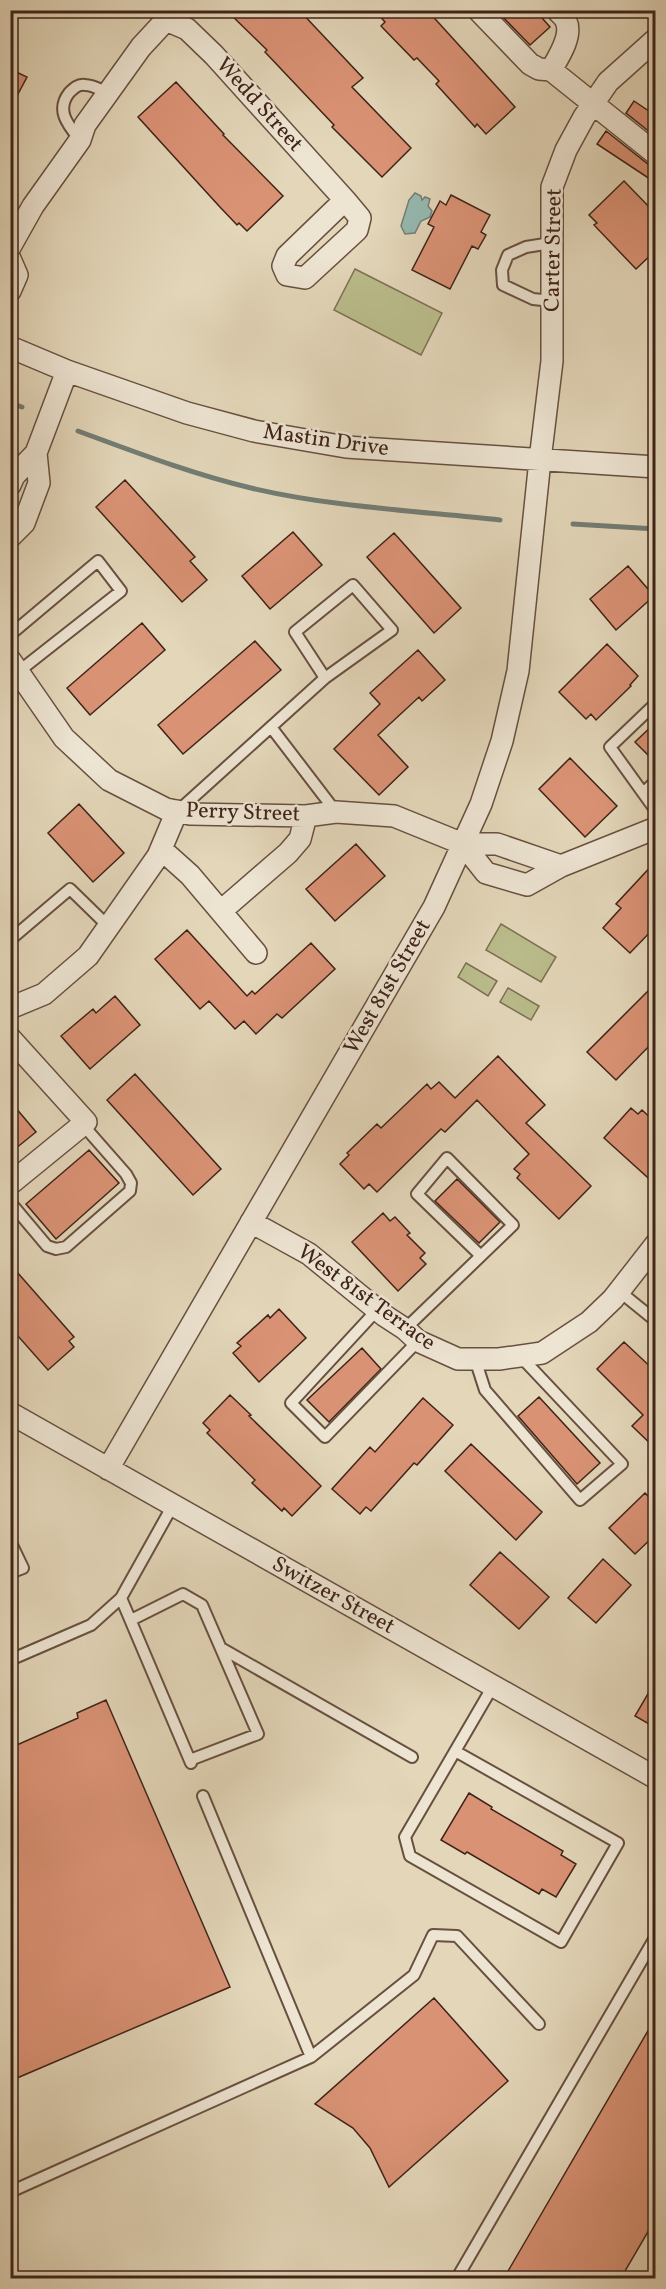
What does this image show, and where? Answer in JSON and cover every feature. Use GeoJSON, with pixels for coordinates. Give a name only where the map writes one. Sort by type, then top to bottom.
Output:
{"type":"FeatureCollection","features":[{"type":"Feature","properties":{"kind":"street"},"geometry":{"type":"LineString","coordinates":[[478,10],[530,64],[539,69],[551,70],[656,153]]}},
{"type":"Feature","properties":{"kind":"street"},"geometry":{"type":"LineString","coordinates":[[551,70],[568,33],[566,21],[556,10]]}},
{"type":"Feature","properties":{"kind":"street"},"geometry":{"type":"LineString","coordinates":[[10,247],[33,206],[80,140],[85,125],[113,97],[141,47],[168,15]]}},
{"type":"Feature","properties":{"kind":"street","name":"Wedd Street"},"geometry":{"type":"LineString","coordinates":[[168,15],[188,29],[214,55],[345,200]]}},
{"type":"Feature","properties":{"kind":"street","name":"Carter Street"},"geometry":{"type":"LineString","coordinates":[[540,460],[552,361],[552,187],[566,150],[584,117],[608,82],[656,39]]}},
{"type":"Feature","properties":{"kind":"street"},"geometry":{"type":"LineString","coordinates":[[10,259],[17,275],[10,291]]}},
{"type":"Feature","properties":{"kind":"street","name":"Mastin Drive"},"geometry":{"type":"LineString","coordinates":[[10,347],[67,371],[187,413],[254,431],[346,447],[656,467]]}},
{"type":"Feature","properties":{"kind":"street"},"geometry":{"type":"LineString","coordinates":[[10,485],[14,476],[36,453],[67,371]]}},
{"type":"Feature","properties":{"kind":"street"},"geometry":{"type":"LineString","coordinates":[[10,537],[24,523],[39,483],[36,453]]}},
{"type":"Feature","properties":{"kind":"street","name":"West 81st Street"},"geometry":{"type":"LineString","coordinates":[[108,1469],[434,908],[463,844],[502,741],[518,671],[540,460]]}},
{"type":"Feature","properties":{"kind":"street","name":"Perry Street"},"geometry":{"type":"LineString","coordinates":[[14,666],[64,738],[109,780],[166,809],[190,814],[306,816],[336,812],[394,816],[463,844],[497,844],[561,866]]}},
{"type":"Feature","properties":{"kind":"street"},"geometry":{"type":"LineString","coordinates":[[10,1008],[44,994],[88,956],[161,849],[177,811]]}},
{"type":"Feature","properties":{"kind":"street"},"geometry":{"type":"LineString","coordinates":[[221,911],[288,853],[300,839],[306,816]]}},
{"type":"Feature","properties":{"kind":"street","name":"Perry Street"},"geometry":{"type":"LineString","coordinates":[[463,844],[486,873],[527,885],[561,866],[656,828]]}},
{"type":"Feature","properties":{"kind":"street"},"geometry":{"type":"LineString","coordinates":[[161,849],[190,874],[256,953]]}},
{"type":"Feature","properties":{"kind":"street"},"geometry":{"type":"LineString","coordinates":[[10,1038],[86,1122],[10,1184]]}},
{"type":"Feature","properties":{"kind":"street","name":"West 81st Terrace"},"geometry":{"type":"LineString","coordinates":[[251,1222],[309,1254],[411,1335],[458,1359],[542,1353],[589,1322],[619,1290],[656,1244]]}},
{"type":"Feature","properties":{"kind":"street","name":"Switzer Street"},"geometry":{"type":"LineString","coordinates":[[10,1413],[656,1778]]}},
{"type":"Feature","properties":{"kind":"lane"},"geometry":{"type":"LineString","coordinates":[[80,140],[64,117],[62,108],[67,96],[75,87],[84,84],[113,97]]}},
{"type":"Feature","properties":{"kind":"lane"},"geometry":{"type":"LineString","coordinates":[[551,243],[526,247],[508,255],[502,270],[503,285],[532,299],[552,301]]}},
{"type":"Feature","properties":{"kind":"lane"},"geometry":{"type":"LineString","coordinates":[[10,634],[98,561],[121,591],[14,666]]}},
{"type":"Feature","properties":{"kind":"lane"},"geometry":{"type":"LineString","coordinates":[[177,811],[325,678],[392,630],[353,585],[295,632],[325,678]]}},
{"type":"Feature","properties":{"kind":"lane"},"geometry":{"type":"LineString","coordinates":[[656,703],[610,747],[656,811]]}},
{"type":"Feature","properties":{"kind":"lane"},"geometry":{"type":"LineString","coordinates":[[271,727],[336,812]]}},
{"type":"Feature","properties":{"kind":"lane"},"geometry":{"type":"LineString","coordinates":[[643,793],[656,781]]}},
{"type":"Feature","properties":{"kind":"lane"},"geometry":{"type":"LineString","coordinates":[[10,939],[70,889],[109,927]]}},
{"type":"Feature","properties":{"kind":"lane"},"geometry":{"type":"LineString","coordinates":[[10,1202],[47,1246],[56,1249],[66,1247],[130,1191],[131,1183],[126,1174],[83,1125]]}},
{"type":"Feature","properties":{"kind":"lane"},"geometry":{"type":"LineString","coordinates":[[377,1310],[291,1403],[325,1437],[480,1255],[513,1225],[447,1158],[417,1194],[480,1255]]}},
{"type":"Feature","properties":{"kind":"lane"},"geometry":{"type":"LineString","coordinates":[[619,1290],[656,1321]]}},
{"type":"Feature","properties":{"kind":"lane"},"geometry":{"type":"LineString","coordinates":[[475,1359],[485,1390],[580,1500],[622,1464],[521,1356]]}},
{"type":"Feature","properties":{"kind":"lane"},"geometry":{"type":"LineString","coordinates":[[10,1660],[91,1625],[121,1598],[173,1505]]}},
{"type":"Feature","properties":{"kind":"lane"},"geometry":{"type":"LineString","coordinates":[[10,1541],[23,1568],[10,1573]]}},
{"type":"Feature","properties":{"kind":"lane"},"geometry":{"type":"LineString","coordinates":[[121,1598],[130,1620],[190,1761],[258,1734],[202,1605],[183,1594],[130,1620]]}},
{"type":"Feature","properties":{"kind":"lane"},"geometry":{"type":"LineString","coordinates":[[221,1648],[412,1757]]}},
{"type":"Feature","properties":{"kind":"lane"},"geometry":{"type":"LineString","coordinates":[[455,1751],[618,1843],[561,1942],[410,1856],[405,1837],[455,1751],[493,1686]]}},
{"type":"Feature","properties":{"kind":"lane"},"geometry":{"type":"LineString","coordinates":[[203,1796],[311,2057]]}},
{"type":"Feature","properties":{"kind":"lane"},"geometry":{"type":"LineString","coordinates":[[10,2192],[311,2057],[414,1975],[433,1935],[457,1936],[539,2024]]}},
{"type":"Feature","properties":{"kind":"lane"},"geometry":{"type":"LineString","coordinates":[[457,2278],[656,1936]]}},
{"type":"Feature","properties":{"kind":"green space"},"geometry":{"type":"Polygon","coordinates":[[[355,269],[442,313],[421,355],[334,310],[355,269]]]}},
{"type":"Feature","properties":{"kind":"green space"},"geometry":{"type":"Polygon","coordinates":[[[501,924],[556,957],[541,982],[486,950],[501,924]]]}},
{"type":"Feature","properties":{"kind":"green space"},"geometry":{"type":"Polygon","coordinates":[[[466,963],[497,981],[488,996],[458,977],[466,963]]]}},
{"type":"Feature","properties":{"kind":"green space"},"geometry":{"type":"Polygon","coordinates":[[[508,988],[539,1006],[531,1020],[500,1002],[508,988]]]}},
{"type":"Feature","properties":{"kind":"water"},"geometry":{"type":"Polygon","coordinates":[[[415,193],[421,196],[422,200],[425,197],[430,199],[428,206],[432,211],[430,217],[421,221],[415,233],[405,234],[401,226],[409,200],[415,193]]]}},
{"type":"Feature","properties":{"kind":"building"},"geometry":{"type":"Polygon","coordinates":[[[226,10],[299,10],[363,78],[352,87],[411,148],[382,177],[332,127],[334,125],[265,52],[267,50],[226,10]]]}},
{"type":"Feature","properties":{"kind":"building"},"geometry":{"type":"Polygon","coordinates":[[[374,10],[427,10],[515,107],[486,134],[477,124],[475,127],[436,84],[439,81],[417,58],[414,60],[381,26],[385,22],[374,10]]]}},
{"type":"Feature","properties":{"kind":"building"},"geometry":{"type":"Polygon","coordinates":[[[496,10],[535,10],[550,27],[530,45],[496,10]]]}},
{"type":"Feature","properties":{"kind":"building"},"geometry":{"type":"Polygon","coordinates":[[[10,69],[27,77],[10,109],[10,69]]]}},
{"type":"Feature","properties":{"kind":"building"},"geometry":{"type":"Polygon","coordinates":[[[176,82],[223,135],[283,196],[247,231],[239,223],[237,225],[138,117],[176,82]]]}},
{"type":"Feature","properties":{"kind":"building"},"geometry":{"type":"Polygon","coordinates":[[[634,101],[656,116],[656,137],[626,113],[634,101]]]}},
{"type":"Feature","properties":{"kind":"building"},"geometry":{"type":"Polygon","coordinates":[[[606,131],[648,164],[656,167],[656,183],[597,144],[606,131]]]}},
{"type":"Feature","properties":{"kind":"building"},"geometry":{"type":"Polygon","coordinates":[[[624,181],[656,214],[656,250],[636,269],[594,225],[597,223],[589,215],[624,181]]]}},
{"type":"Feature","properties":{"kind":"building"},"geometry":{"type":"Polygon","coordinates":[[[451,195],[490,215],[481,232],[486,235],[478,249],[472,246],[450,289],[412,270],[434,227],[428,224],[440,201],[446,205],[451,195]]]}},
{"type":"Feature","properties":{"kind":"building"},"geometry":{"type":"Polygon","coordinates":[[[125,480],[195,557],[190,561],[207,580],[182,602],[96,507],[125,480]]]}},
{"type":"Feature","properties":{"kind":"building"},"geometry":{"type":"Polygon","coordinates":[[[293,532],[322,565],[270,609],[242,576],[293,532]]]}},
{"type":"Feature","properties":{"kind":"building"},"geometry":{"type":"Polygon","coordinates":[[[394,533],[461,608],[434,633],[367,557],[394,533]]]}},
{"type":"Feature","properties":{"kind":"building"},"geometry":{"type":"Polygon","coordinates":[[[628,566],[654,596],[616,630],[590,599],[628,566]]]}},
{"type":"Feature","properties":{"kind":"building"},"geometry":{"type":"Polygon","coordinates":[[[142,623],[165,650],[90,715],[67,688],[142,623]]]}},
{"type":"Feature","properties":{"kind":"building"},"geometry":{"type":"Polygon","coordinates":[[[255,641],[281,670],[183,754],[158,725],[255,641]]]}},
{"type":"Feature","properties":{"kind":"building"},"geometry":{"type":"Polygon","coordinates":[[[607,644],[638,676],[631,686],[596,720],[591,714],[586,719],[559,692],[607,644]]]}},
{"type":"Feature","properties":{"kind":"building"},"geometry":{"type":"Polygon","coordinates":[[[418,650],[445,680],[422,701],[419,697],[378,735],[408,767],[379,795],[334,749],[380,704],[370,693],[418,650]]]}},
{"type":"Feature","properties":{"kind":"building"},"geometry":{"type":"Polygon","coordinates":[[[656,722],[656,763],[635,742],[656,722]]]}},
{"type":"Feature","properties":{"kind":"building"},"geometry":{"type":"Polygon","coordinates":[[[570,758],[617,806],[585,837],[539,789],[570,758]]]}},
{"type":"Feature","properties":{"kind":"building"},"geometry":{"type":"Polygon","coordinates":[[[79,804],[124,853],[93,882],[48,833],[79,804]]]}},
{"type":"Feature","properties":{"kind":"building"},"geometry":{"type":"Polygon","coordinates":[[[356,844],[385,876],[335,921],[306,889],[356,844]]]}},
{"type":"Feature","properties":{"kind":"building"},"geometry":{"type":"Polygon","coordinates":[[[656,861],[656,926],[630,953],[603,928],[621,908],[616,904],[656,861]]]}},
{"type":"Feature","properties":{"kind":"building"},"geometry":{"type":"Polygon","coordinates":[[[187,930],[247,996],[252,991],[255,994],[311,943],[335,969],[282,1018],[277,1014],[256,1034],[244,1021],[235,1029],[209,1001],[200,1009],[155,959],[187,930]]]}},
{"type":"Feature","properties":{"kind":"building"},"geometry":{"type":"Polygon","coordinates":[[[656,983],[656,1039],[616,1080],[587,1052],[656,983]]]}},
{"type":"Feature","properties":{"kind":"building"},"geometry":{"type":"Polygon","coordinates":[[[115,996],[140,1025],[90,1069],[61,1036],[93,1009],[96,1013],[115,996]]]}},
{"type":"Feature","properties":{"kind":"building"},"geometry":{"type":"Polygon","coordinates":[[[498,1056],[545,1105],[526,1123],[591,1186],[559,1219],[517,1178],[520,1174],[514,1169],[529,1154],[477,1100],[445,1132],[441,1129],[377,1192],[369,1184],[364,1189],[340,1164],[349,1155],[347,1153],[377,1124],[381,1128],[427,1084],[431,1089],[439,1082],[455,1098],[498,1056]]]}},
{"type":"Feature","properties":{"kind":"building"},"geometry":{"type":"Polygon","coordinates":[[[135,1074],[221,1169],[193,1195],[107,1100],[135,1074]]]}},
{"type":"Feature","properties":{"kind":"building"},"geometry":{"type":"Polygon","coordinates":[[[10,1101],[36,1132],[10,1153],[10,1101]]]}},
{"type":"Feature","properties":{"kind":"building"},"geometry":{"type":"Polygon","coordinates":[[[631,1108],[638,1114],[642,1110],[656,1123],[656,1185],[604,1138],[631,1108]]]}},
{"type":"Feature","properties":{"kind":"building"},"geometry":{"type":"Polygon","coordinates":[[[89,1150],[119,1183],[56,1239],[26,1204],[89,1150]]]}},
{"type":"Feature","properties":{"kind":"building"},"geometry":{"type":"Polygon","coordinates":[[[457,1179],[500,1222],[479,1243],[435,1201],[457,1179]]]}},
{"type":"Feature","properties":{"kind":"building"},"geometry":{"type":"Polygon","coordinates":[[[383,1213],[390,1221],[395,1217],[410,1233],[407,1235],[425,1253],[420,1258],[426,1264],[398,1291],[352,1242],[383,1213]]]}},
{"type":"Feature","properties":{"kind":"building"},"geometry":{"type":"Polygon","coordinates":[[[10,1264],[74,1337],[69,1341],[74,1347],[48,1370],[10,1327],[10,1264]]]}},
{"type":"Feature","properties":{"kind":"building"},"geometry":{"type":"Polygon","coordinates":[[[279,1309],[306,1338],[259,1382],[233,1353],[241,1346],[237,1343],[268,1315],[270,1318],[279,1309]]]}},
{"type":"Feature","properties":{"kind":"building"},"geometry":{"type":"Polygon","coordinates":[[[624,1342],[656,1372],[656,1449],[632,1426],[643,1415],[597,1369],[624,1342]]]}},
{"type":"Feature","properties":{"kind":"building"},"geometry":{"type":"Polygon","coordinates":[[[362,1348],[381,1369],[329,1422],[307,1400],[362,1348]]]}},
{"type":"Feature","properties":{"kind":"building"},"geometry":{"type":"Polygon","coordinates":[[[230,1395],[321,1486],[292,1516],[284,1508],[282,1511],[252,1483],[255,1480],[207,1433],[210,1430],[203,1423],[230,1395]]]}},
{"type":"Feature","properties":{"kind":"building"},"geometry":{"type":"Polygon","coordinates":[[[539,1397],[600,1463],[577,1484],[518,1416],[539,1397]]]}},
{"type":"Feature","properties":{"kind":"building"},"geometry":{"type":"Polygon","coordinates":[[[423,1398],[453,1425],[417,1465],[414,1463],[371,1511],[366,1507],[360,1514],[332,1489],[370,1447],[375,1452],[423,1398]]]}},
{"type":"Feature","properties":{"kind":"building"},"geometry":{"type":"Polygon","coordinates":[[[471,1444],[542,1512],[516,1540],[445,1471],[471,1444]]]}},
{"type":"Feature","properties":{"kind":"building"},"geometry":{"type":"Polygon","coordinates":[[[645,1493],[656,1504],[656,1534],[635,1554],[609,1528],[645,1493]]]}},
{"type":"Feature","properties":{"kind":"building"},"geometry":{"type":"Polygon","coordinates":[[[500,1552],[549,1597],[519,1629],[470,1585],[500,1552]]]}},
{"type":"Feature","properties":{"kind":"building"},"geometry":{"type":"Polygon","coordinates":[[[603,1559],[631,1585],[596,1623],[568,1598],[603,1559]]]}},
{"type":"Feature","properties":{"kind":"building"},"geometry":{"type":"Polygon","coordinates":[[[656,1680],[656,1728],[635,1716],[656,1680]]]}},
{"type":"Feature","properties":{"kind":"building"},"geometry":{"type":"Polygon","coordinates":[[[106,1700],[230,1987],[10,2081],[10,1748],[78,1718],[77,1713],[106,1700]]]}},
{"type":"Feature","properties":{"kind":"building"},"geometry":{"type":"Polygon","coordinates":[[[469,1793],[492,1807],[491,1809],[563,1851],[561,1855],[576,1864],[556,1897],[542,1889],[539,1894],[467,1852],[465,1854],[441,1840],[469,1793]]]}},
{"type":"Feature","properties":{"kind":"building"},"geometry":{"type":"Polygon","coordinates":[[[434,1998],[508,2081],[389,2187],[370,2148],[353,2128],[315,2104],[434,1998]]]}},
{"type":"Feature","properties":{"kind":"building"},"geometry":{"type":"Polygon","coordinates":[[[656,2017],[656,2218],[621,2278],[504,2278],[656,2017]]]}},
{"type":"Feature","properties":{"kind":"waterway"},"geometry":{"type":"LineString","coordinates":[[10,403],[22,407]]}},
{"type":"Feature","properties":{"kind":"waterway"},"geometry":{"type":"LineString","coordinates":[[78,431],[164,462],[251,488],[343,504],[500,520]]}},
{"type":"Feature","properties":{"kind":"waterway"},"geometry":{"type":"LineString","coordinates":[[573,524],[656,529]]}}]}
